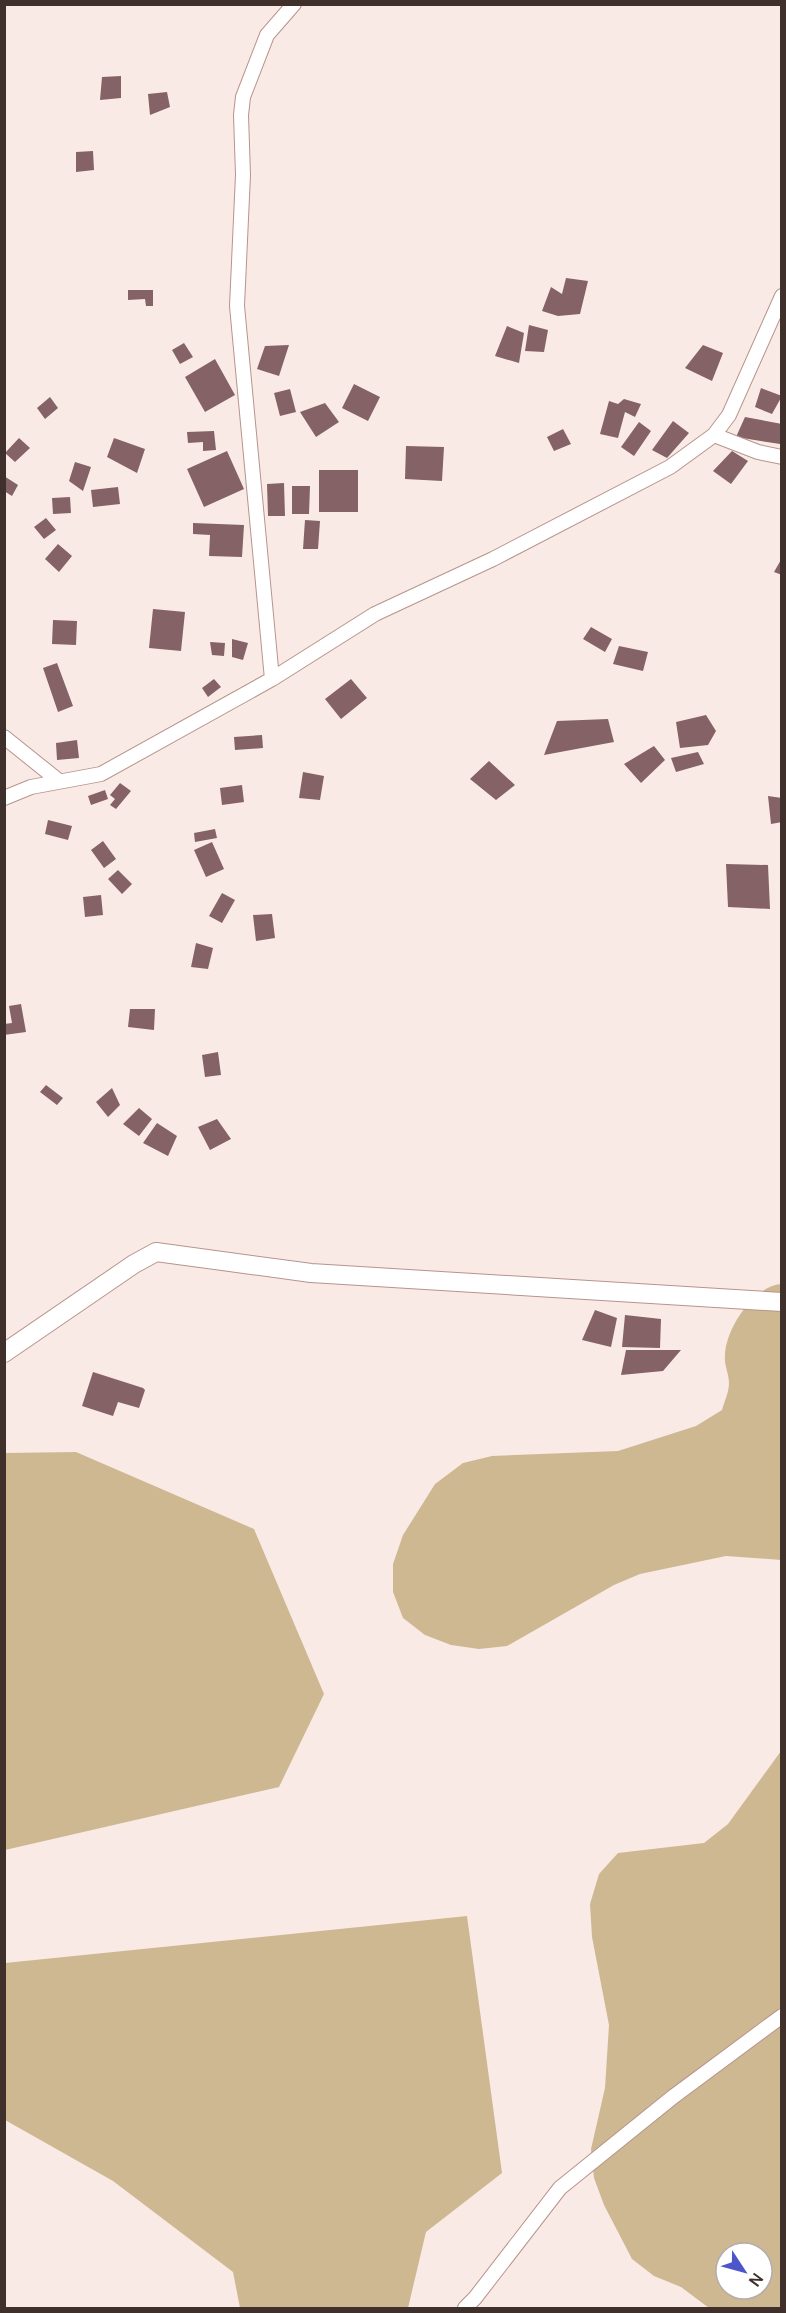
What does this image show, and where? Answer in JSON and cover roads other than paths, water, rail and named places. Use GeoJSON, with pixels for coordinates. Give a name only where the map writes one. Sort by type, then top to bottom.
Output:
{"type":"FeatureCollection","features":[{"type":"Feature","properties":{"kind":"main road"},"geometry":{"type":"LineString","coordinates":[[4,1353],[134,1264],[156,1252],[311,1273],[782,1302]]}},
{"type":"Feature","properties":{"kind":"street"},"geometry":{"type":"LineString","coordinates":[[272,679],[237,306],[243,175],[241,115],[243,97],[267,35],[294,4]]}},
{"type":"Feature","properties":{"kind":"street"},"geometry":{"type":"LineString","coordinates":[[4,798],[31,787],[101,774],[272,679],[375,614],[493,559],[669,467],[714,435],[729,416],[782,296]]}},
{"type":"Feature","properties":{"kind":"street"},"geometry":{"type":"LineString","coordinates":[[714,435],[758,452],[782,458]]}},
{"type":"Feature","properties":{"kind":"street"},"geometry":{"type":"LineString","coordinates":[[4,737],[58,781]]}},
{"type":"Feature","properties":{"kind":"street"},"geometry":{"type":"LineString","coordinates":[[465,2308],[476,2298],[560,2188],[674,2096],[782,2016]]}}]}
